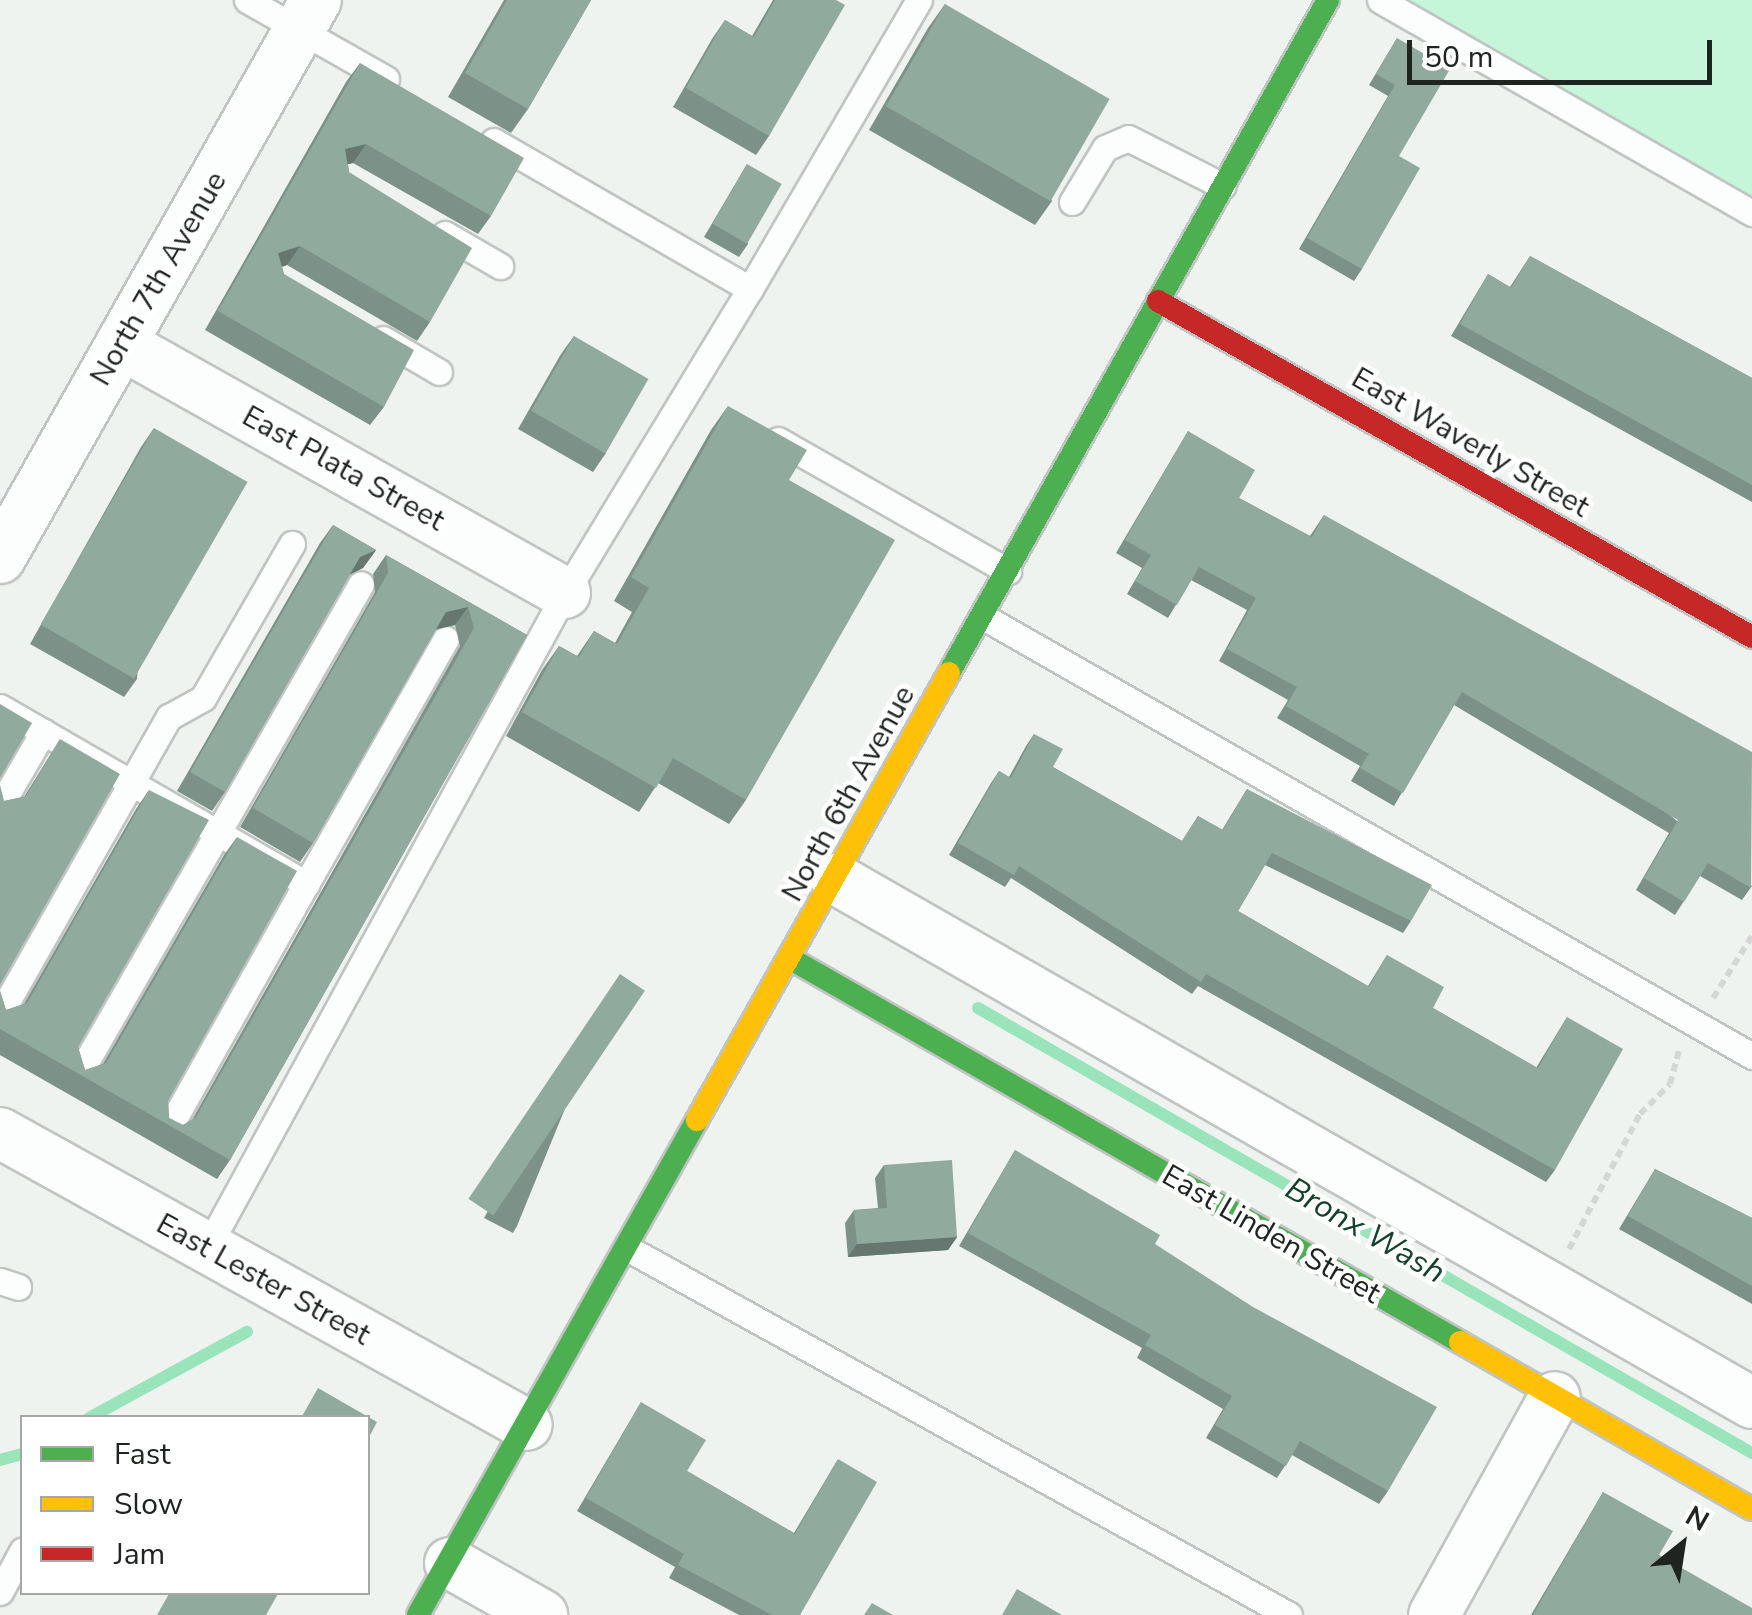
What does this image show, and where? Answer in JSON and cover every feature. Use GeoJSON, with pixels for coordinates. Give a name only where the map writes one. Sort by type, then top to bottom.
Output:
{"type":"FeatureCollection","features":[{"type":"Feature","properties":{"kind":"street","name":"North 6th Avenue"},"geometry":{"type":"LineString","coordinates":[[418,1615],[1328,0]]}},
{"type":"Feature","properties":{"kind":"street","name":"North 7th Avenue"},"geometry":{"type":"LineString","coordinates":[[0,558],[308,14]]}},
{"type":"Feature","properties":{"kind":"street","name":"East Waverly Street"},"geometry":{"type":"LineString","coordinates":[[1158,300],[1752,637]]}},
{"type":"Feature","properties":{"kind":"street","name":"East Plata Street"},"geometry":{"type":"LineString","coordinates":[[121,344],[565,593]]}},
{"type":"Feature","properties":{"kind":"street"},"geometry":{"type":"LineString","coordinates":[[836,879],[1752,1402]]}},
{"type":"Feature","properties":{"kind":"street","name":"East Linden Street"},"geometry":{"type":"LineString","coordinates":[[791,959],[1752,1509]]}},
{"type":"Feature","properties":{"kind":"street","name":"East Lester Street"},"geometry":{"type":"LineString","coordinates":[[0,1133],[527,1426]]}},
{"type":"Feature","properties":{"kind":"street"},"geometry":{"type":"LineString","coordinates":[[1434,1615],[1554,1398]]}},
{"type":"Feature","properties":{"kind":"street"},"geometry":{"type":"LineString","coordinates":[[450,1563],[542,1615]]}},
{"type":"Feature","properties":{"kind":"lane"},"geometry":{"type":"LineString","coordinates":[[247,0],[308,14],[404,89]]}},
{"type":"Feature","properties":{"kind":"lane"},"geometry":{"type":"LineString","coordinates":[[207,1248],[565,593],[750,289],[919,0]]}},
{"type":"Feature","properties":{"kind":"lane"},"geometry":{"type":"LineString","coordinates":[[1380,0],[1752,213]]}},
{"type":"Feature","properties":{"kind":"lane"},"geometry":{"type":"LineString","coordinates":[[473,129],[750,289]]}},
{"type":"Feature","properties":{"kind":"lane"},"geometry":{"type":"LineString","coordinates":[[1072,202],[1105,148],[1128,138],[1223,186]]}},
{"type":"Feature","properties":{"kind":"lane"},"geometry":{"type":"LineString","coordinates":[[414,217],[500,266]]}},
{"type":"Feature","properties":{"kind":"lane"},"geometry":{"type":"LineString","coordinates":[[359,325],[440,372]]}},
{"type":"Feature","properties":{"kind":"lane"},"geometry":{"type":"LineString","coordinates":[[759,429],[1008,571]]}},
{"type":"Feature","properties":{"kind":"lane"},"geometry":{"type":"LineString","coordinates":[[0,1014],[170,717],[203,698],[292,544]]}},
{"type":"Feature","properties":{"kind":"lane"},"geometry":{"type":"LineString","coordinates":[[79,1074],[361,584]]}},
{"type":"Feature","properties":{"kind":"lane"},"geometry":{"type":"LineString","coordinates":[[982,616],[1752,1056]]}},
{"type":"Feature","properties":{"kind":"lane"},"geometry":{"type":"LineString","coordinates":[[169,1128],[446,638]]}},
{"type":"Feature","properties":{"kind":"lane"},"geometry":{"type":"LineString","coordinates":[[0,707],[306,884]]}},
{"type":"Feature","properties":{"kind":"lane"},"geometry":{"type":"LineString","coordinates":[[0,806],[43,732]]}},
{"type":"Feature","properties":{"kind":"lane"},"geometry":{"type":"LineString","coordinates":[[627,1248],[1289,1615]]}},
{"type":"Feature","properties":{"kind":"lane"},"geometry":{"type":"LineString","coordinates":[[0,1592],[20,1556]]}},
{"type":"Feature","properties":{"kind":"path"},"geometry":{"type":"LineString","coordinates":[[1548,1286],[1752,936]]}},
{"type":"Feature","properties":{"kind":"green space"},"geometry":{"type":"Polygon","coordinates":[[[1396,0],[1752,0],[1752,204],[1396,0]]]}},
{"type":"Feature","properties":{"kind":"building"},"geometry":{"type":"Polygon","coordinates":[[[507,0],[591,0],[528,109],[465,73],[507,0]]]}},
{"type":"Feature","properties":{"kind":"building"},"geometry":{"type":"Polygon","coordinates":[[[775,0],[836,0],[845,5],[769,136],[686,88],[725,20],[754,37],[775,0]]]}},
{"type":"Feature","properties":{"kind":"building"},"geometry":{"type":"Polygon","coordinates":[[[945,4],[1110,99],[1051,201],[886,106],[945,4]]]}},
{"type":"Feature","properties":{"kind":"building"},"geometry":{"type":"Polygon","coordinates":[[[1397,38],[1450,69],[1399,156],[1420,168],[1362,269],[1307,238],[1395,85],[1376,74],[1397,38]]]}},
{"type":"Feature","properties":{"kind":"building"},"geometry":{"type":"Polygon","coordinates":[[[360,63],[524,158],[491,216],[366,144],[345,149],[349,172],[472,248],[430,322],[300,246],[278,253],[284,274],[414,350],[384,407],[218,311],[360,63]]]}},
{"type":"Feature","properties":{"kind":"building"},"geometry":{"type":"Polygon","coordinates":[[[747,164],[782,184],[747,244],[712,224],[747,164]]]}},
{"type":"Feature","properties":{"kind":"building"},"geometry":{"type":"Polygon","coordinates":[[[1530,256],[1752,378],[1752,485],[1460,324],[1488,274],[1511,288],[1530,256]]]}},
{"type":"Feature","properties":{"kind":"building"},"geometry":{"type":"Polygon","coordinates":[[[574,336],[648,379],[605,453],[531,410],[574,336]]]}},
{"type":"Feature","properties":{"kind":"building"},"geometry":{"type":"Polygon","coordinates":[[[728,406],[807,450],[789,480],[895,540],[746,800],[673,758],[656,788],[522,712],[559,646],[579,657],[594,631],[617,644],[649,588],[631,577],[728,406]]]}},
{"type":"Feature","properties":{"kind":"building"},"geometry":{"type":"Polygon","coordinates":[[[154,428],[248,482],[134,679],[41,625],[154,428]]]}},
{"type":"Feature","properties":{"kind":"building"},"geometry":{"type":"Polygon","coordinates":[[[1188,431],[1255,470],[1239,498],[1312,537],[1324,515],[1752,752],[1751,888],[1708,863],[1684,902],[1644,878],[1678,820],[1462,692],[1403,793],[1360,768],[1369,754],[1286,706],[1297,687],[1227,649],[1256,598],[1199,567],[1177,605],[1135,581],[1151,555],[1125,540],[1188,431]]]}},
{"type":"Feature","properties":{"kind":"building"},"geometry":{"type":"Polygon","coordinates":[[[333,525],[376,550],[360,557],[225,792],[190,772],[333,525]]]}},
{"type":"Feature","properties":{"kind":"building"},"geometry":{"type":"Polygon","coordinates":[[[386,555],[527,635],[230,1160],[0,1029],[0,991],[6,1010],[27,1003],[149,790],[209,820],[78,1047],[85,1070],[106,1063],[237,837],[297,871],[168,1101],[169,1118],[183,1125],[196,1117],[474,628],[468,607],[446,612],[313,843],[253,808],[388,573],[386,555]]]}},
{"type":"Feature","properties":{"kind":"building"},"geometry":{"type":"Polygon","coordinates":[[[0,704],[32,723],[0,778],[0,704]]]}},
{"type":"Feature","properties":{"kind":"building"},"geometry":{"type":"Polygon","coordinates":[[[1034,734],[1063,749],[1053,767],[1182,841],[1198,816],[1223,830],[1247,789],[1432,885],[1411,921],[1272,853],[1238,911],[1369,987],[1387,955],[1444,987],[1433,1008],[1538,1068],[1567,1017],[1623,1049],[1555,1170],[1206,974],[1201,982],[1019,866],[1014,875],[958,843],[999,771],[1011,778],[1034,734]]]}},
{"type":"Feature","properties":{"kind":"building"},"geometry":{"type":"Polygon","coordinates":[[[60,739],[120,774],[0,985],[0,785],[4,801],[26,796],[60,739]]]}},
{"type":"Feature","properties":{"kind":"building"},"geometry":{"type":"Polygon","coordinates":[[[620,974],[645,991],[493,1215],[468,1199],[620,974]]]}},
{"type":"Feature","properties":{"kind":"building"},"geometry":{"type":"Polygon","coordinates":[[[1015,1150],[1160,1235],[1155,1244],[1253,1307],[1437,1407],[1388,1491],[1300,1441],[1286,1466],[1215,1425],[1232,1396],[1145,1345],[1151,1335],[968,1233],[1015,1150]]]}},
{"type":"Feature","properties":{"kind":"building"},"geometry":{"type":"Polygon","coordinates":[[[952,1160],[957,1237],[857,1244],[854,1210],[887,1208],[884,1165],[952,1160]]]}},
{"type":"Feature","properties":{"kind":"building"},"geometry":{"type":"Polygon","coordinates":[[[1655,1169],[1752,1218],[1752,1286],[1628,1216],[1655,1169]]]}},
{"type":"Feature","properties":{"kind":"building"},"geometry":{"type":"Polygon","coordinates":[[[318,1388],[365,1415],[303,1415],[318,1388]]]}},
{"type":"Feature","properties":{"kind":"building"},"geometry":{"type":"Polygon","coordinates":[[[641,1402],[706,1440],[687,1471],[795,1534],[838,1459],[877,1482],[800,1615],[772,1615],[678,1565],[684,1554],[586,1498],[641,1402]]]}},
{"type":"Feature","properties":{"kind":"building"},"geometry":{"type":"Polygon","coordinates":[[[1603,1492],[1673,1531],[1659,1555],[1752,1608],[1752,1615],[1533,1615],[1603,1492]]]}},
{"type":"Feature","properties":{"kind":"building"},"geometry":{"type":"Polygon","coordinates":[[[1017,1589],[1062,1615],[1002,1615],[1017,1589]]]}},
{"type":"Feature","properties":{"kind":"building"},"geometry":{"type":"Polygon","coordinates":[[[168,1595],[277,1595],[266,1615],[157,1615],[168,1595]]]}},
{"type":"Feature","properties":{"kind":"building"},"geometry":{"type":"Polygon","coordinates":[[[872,1603],[893,1615],[864,1615],[872,1603]]]}},
{"type":"Feature","properties":{"kind":"waterway","name":"Bronx Wash"},"geometry":{"type":"LineString","coordinates":[[978,1008],[1752,1453]]}},
{"type":"Feature","properties":{"kind":"waterway","name":"Bronx Wash"},"geometry":{"type":"LineString","coordinates":[[95,1415],[247,1332]]}},
{"type":"Feature","properties":{"kind":"waterway","name":"Bronx Wash"},"geometry":{"type":"LineString","coordinates":[[0,1460],[20,1455]]}},
{"type":"Feature","properties":{"kind":"traffic: fast"},"geometry":{"type":"LineString","coordinates":[[949,673],[1328,0]]}},
{"type":"Feature","properties":{"kind":"traffic: fast"},"geometry":{"type":"LineString","coordinates":[[791,959],[1460,1342]]}},
{"type":"Feature","properties":{"kind":"traffic: fast"},"geometry":{"type":"LineString","coordinates":[[418,1615],[697,1120]]}},
{"type":"Feature","properties":{"kind":"traffic: slow"},"geometry":{"type":"LineString","coordinates":[[697,1120],[949,673]]}},
{"type":"Feature","properties":{"kind":"traffic: slow"},"geometry":{"type":"LineString","coordinates":[[1460,1342],[1752,1509]]}},
{"type":"Feature","properties":{"kind":"traffic: jam"},"geometry":{"type":"LineString","coordinates":[[1158,301],[1752,637]]}}]}
